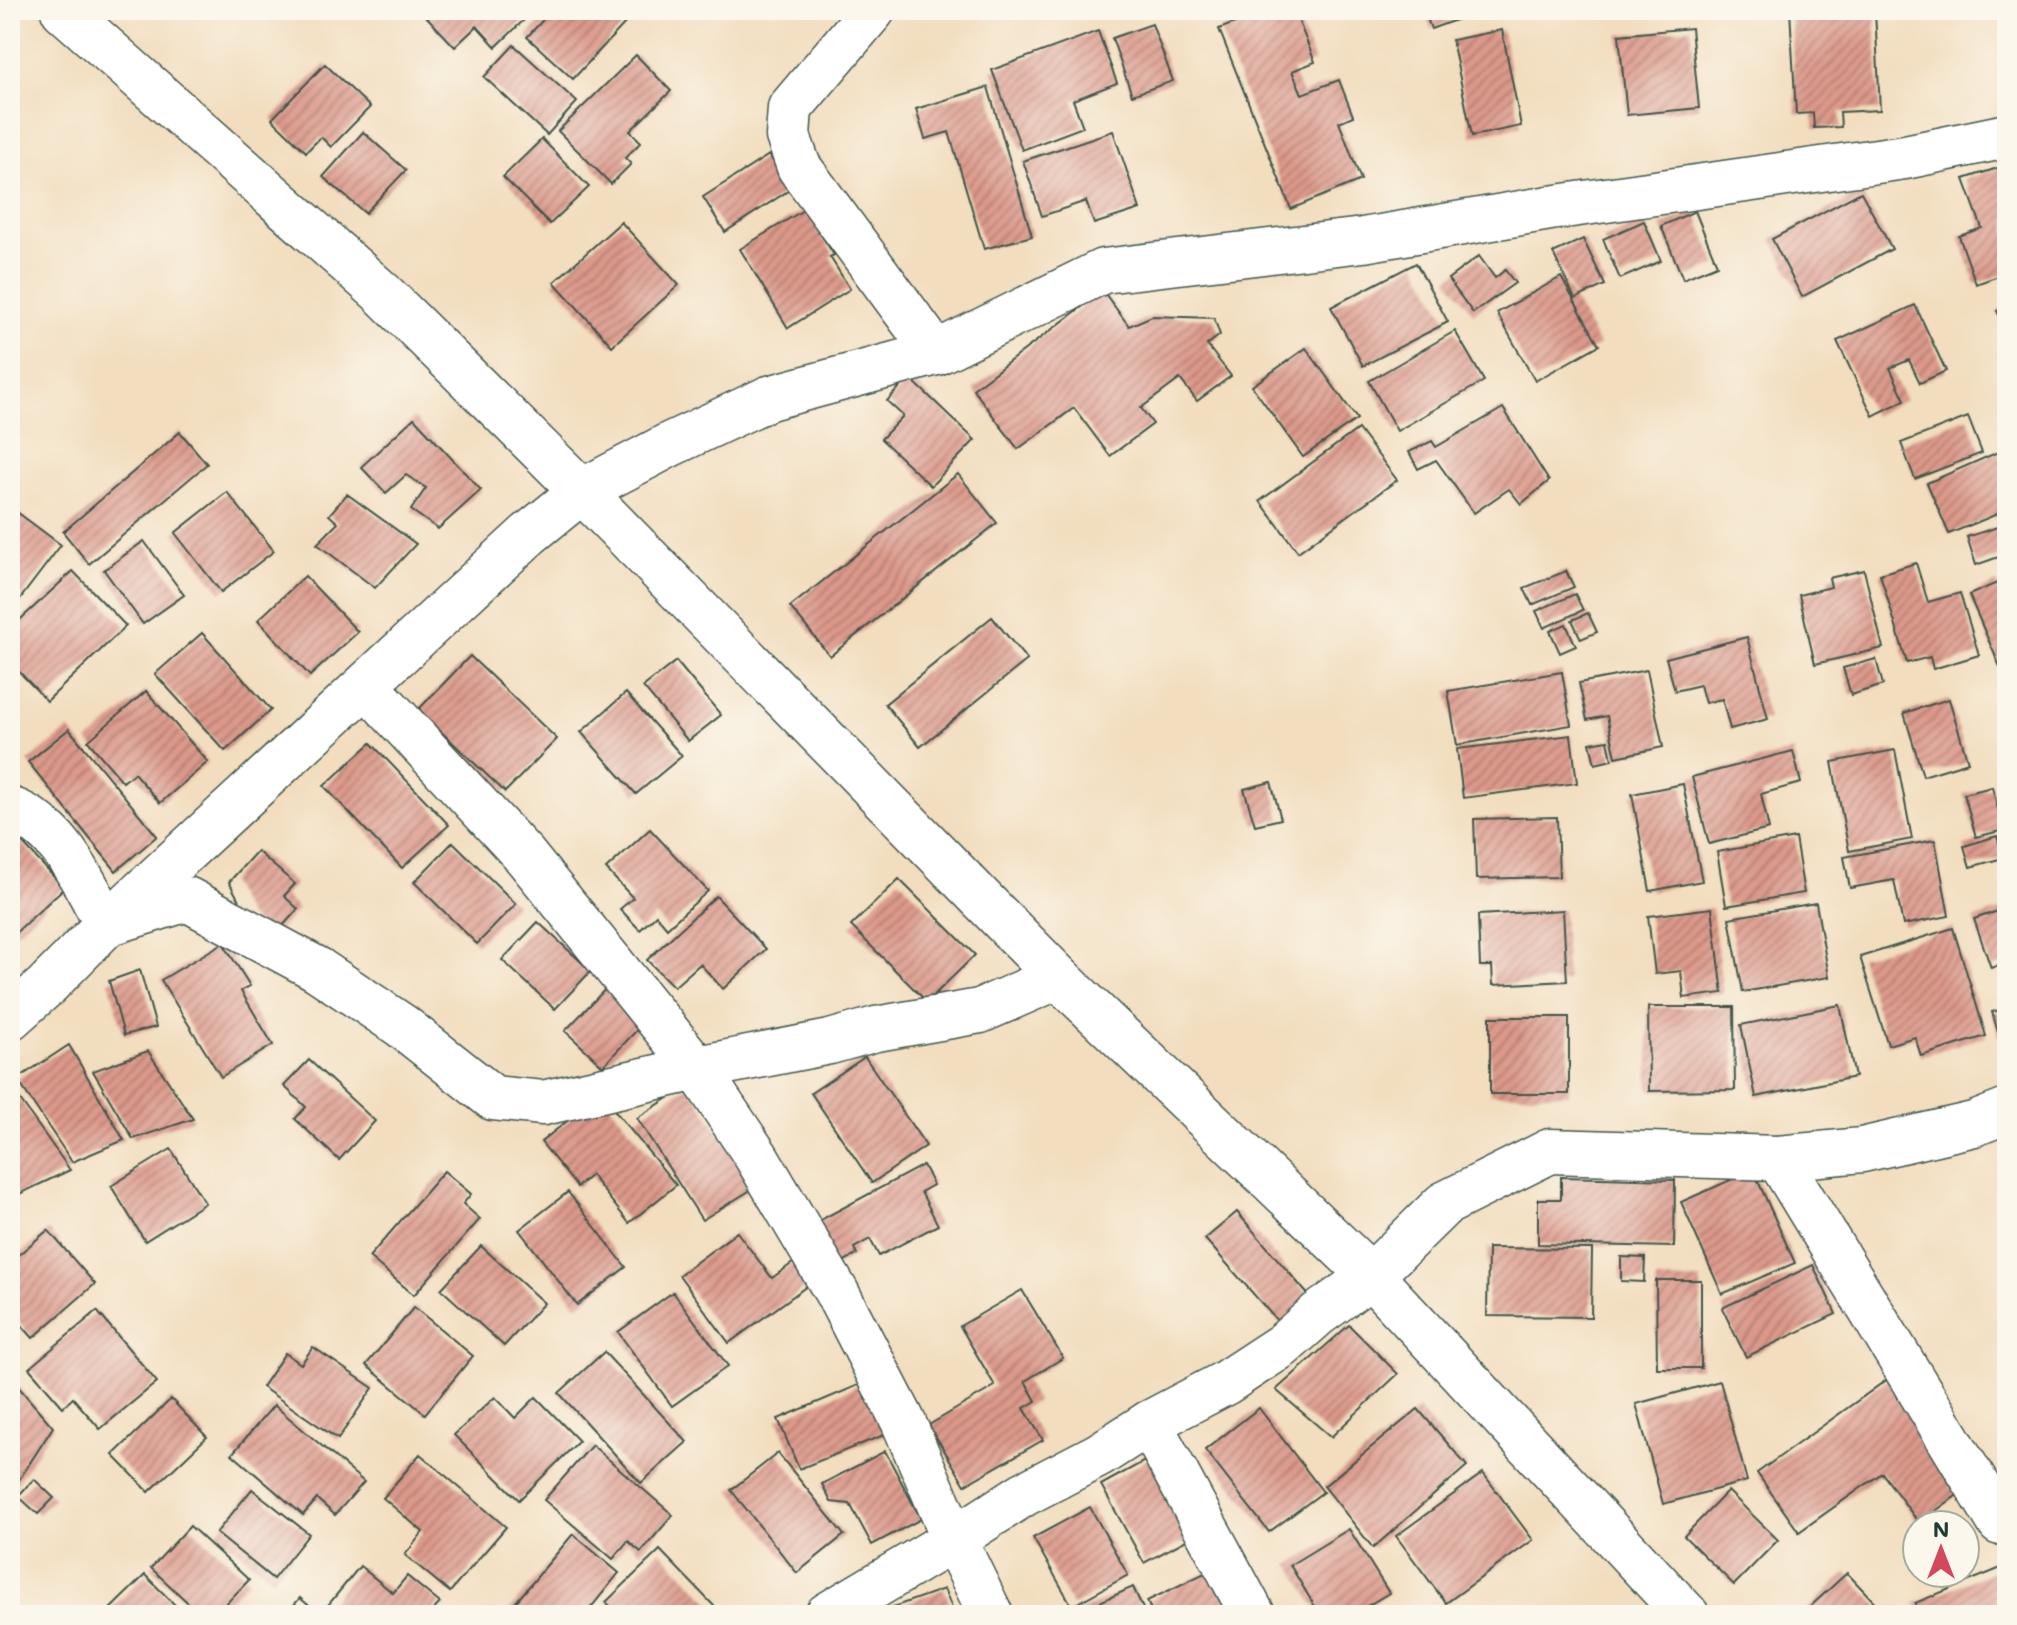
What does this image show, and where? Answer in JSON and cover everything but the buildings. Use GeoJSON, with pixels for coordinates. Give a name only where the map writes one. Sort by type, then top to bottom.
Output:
{"type":"FeatureCollection","features":[{"type":"Feature","properties":{"kind":"street"},"geometry":{"type":"LineString","coordinates":[[63,10],[382,293],[582,491],[1058,977],[1371,1276],[1687,1615]]}},
{"type":"Feature","properties":{"kind":"street"},"geometry":{"type":"LineString","coordinates":[[873,10],[790,108],[788,136],[799,167],[936,353]]}},
{"type":"Feature","properties":{"kind":"street"},"geometry":{"type":"LineString","coordinates":[[10,1018],[107,924],[529,534],[582,491],[671,444],[769,398],[936,353],[1103,271],[1363,240],[1550,208],[1905,157],[2007,136]]}},
{"type":"Feature","properties":{"kind":"street"},"geometry":{"type":"LineString","coordinates":[[366,685],[525,856],[697,1068],[756,1156],[837,1293],[903,1421],[991,1615]]}},
{"type":"Feature","properties":{"kind":"street"},"geometry":{"type":"LineString","coordinates":[[10,809],[27,815],[65,848],[107,924]]}},
{"type":"Feature","properties":{"kind":"street"},"geometry":{"type":"LineString","coordinates":[[107,924],[187,899],[317,969],[402,1026],[493,1098],[543,1103],[830,1042],[876,1029],[980,1011],[1058,977]]}},
{"type":"Feature","properties":{"kind":"street"},"geometry":{"type":"LineString","coordinates":[[827,1615],[1024,1494],[1225,1383],[1283,1345],[1318,1314],[1371,1276],[1444,1204],[1550,1151],[1778,1158],[1862,1150],[1974,1124],[2007,1111]]}},
{"type":"Feature","properties":{"kind":"street"},"geometry":{"type":"LineString","coordinates":[[1778,1158],[2000,1523]]}},
{"type":"Feature","properties":{"kind":"street"},"geometry":{"type":"LineString","coordinates":[[1149,1423],[1253,1615]]}}]}
